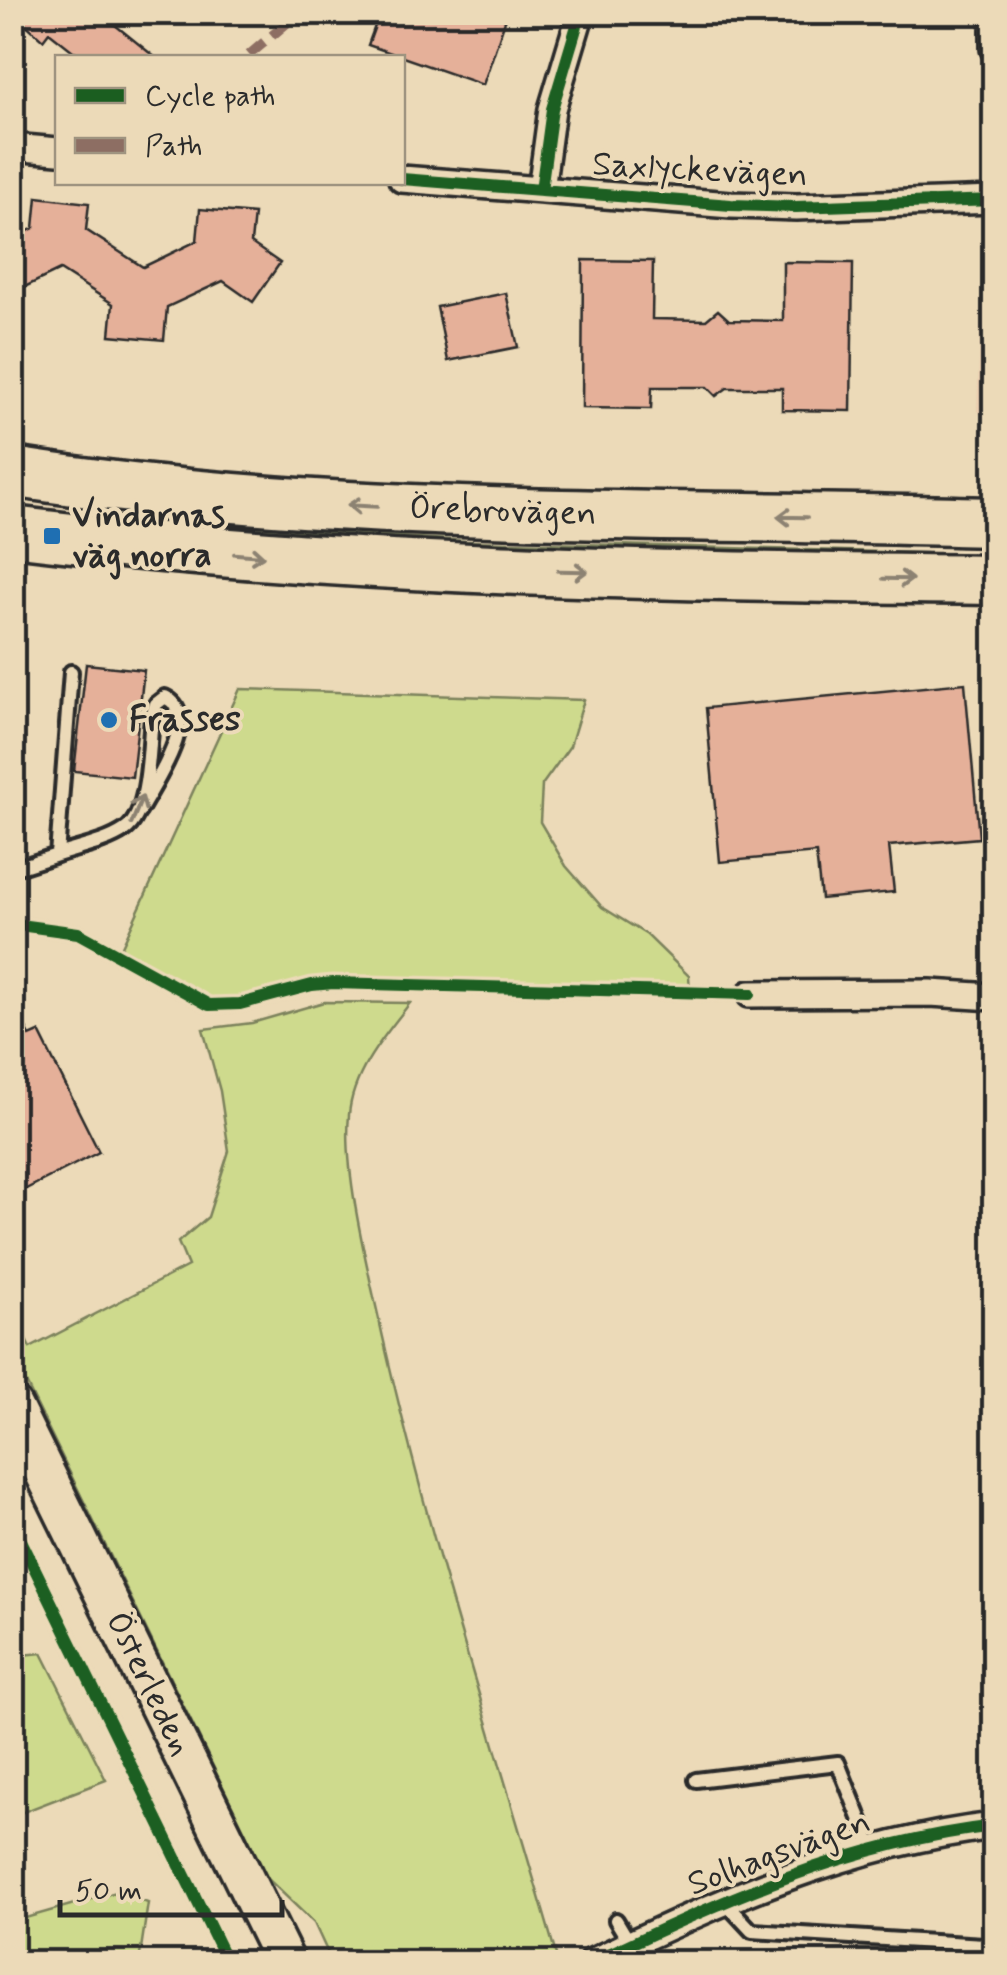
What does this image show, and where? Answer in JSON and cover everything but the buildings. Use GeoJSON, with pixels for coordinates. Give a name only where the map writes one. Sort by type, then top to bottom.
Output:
{"type":"FeatureCollection","features":[{"type":"Feature","properties":{"kind":"highway","name":"Örebrovägen"},"geometry":{"type":"LineString","coordinates":[[12,472],[310,504],[485,512],[994,522]]}},
{"type":"Feature","properties":{"kind":"highway","name":"Örebrovägen"},"geometry":{"type":"LineString","coordinates":[[12,531],[314,560],[532,570],[994,580]]}},
{"type":"Feature","properties":{"kind":"main road","name":"Österleden"},"geometry":{"type":"LineString","coordinates":[[12,1406],[286,1962]]}},
{"type":"Feature","properties":{"kind":"street"},"geometry":{"type":"LineString","coordinates":[[541,190],[552,109],[582,12]]}},
{"type":"Feature","properties":{"kind":"street"},"geometry":{"type":"LineString","coordinates":[[994,30],[994,49]]}},
{"type":"Feature","properties":{"kind":"street"},"geometry":{"type":"LineString","coordinates":[[12,147],[55,151]]}},
{"type":"Feature","properties":{"kind":"street","name":"Saxlyckevägen"},"geometry":{"type":"LineString","coordinates":[[405,179],[796,207],[994,200]]}},
{"type":"Feature","properties":{"kind":"street"},"geometry":{"type":"LineString","coordinates":[[750,994],[994,997]]}},
{"type":"Feature","properties":{"kind":"street","name":"Solhagsvägen"},"geometry":{"type":"LineString","coordinates":[[592,1962],[802,1870],[938,1832],[994,1826]]}},
{"type":"Feature","properties":{"kind":"lane"},"geometry":{"type":"LineString","coordinates":[[56,855],[71,672]]}},
{"type":"Feature","properties":{"kind":"lane"},"geometry":{"type":"LineString","coordinates":[[12,865],[23,866],[129,828],[139,812],[171,752],[181,723],[180,710],[165,697],[156,704],[152,716],[139,812]]}},
{"type":"Feature","properties":{"kind":"lane"},"geometry":{"type":"LineString","coordinates":[[12,1272],[16,1280],[12,1281]]}},
{"type":"Feature","properties":{"kind":"lane"},"geometry":{"type":"LineString","coordinates":[[696,1780],[838,1763],[872,1848]]}},
{"type":"Feature","properties":{"kind":"lane"},"geometry":{"type":"LineString","coordinates":[[724,1901],[752,1931],[984,1945]]}},
{"type":"Feature","properties":{"kind":"lane"},"geometry":{"type":"LineString","coordinates":[[616,1920],[631,1944]]}},
{"type":"Feature","properties":{"kind":"shaded area"},"geometry":{"type":"Polygon","coordinates":[[[984,236],[994,236],[994,424],[977,411],[984,236]]]}},
{"type":"Feature","properties":{"kind":"green space"},"geometry":{"type":"Polygon","coordinates":[[[183,524],[465,541],[994,555],[994,569],[145,529],[183,524]]]}},
{"type":"Feature","properties":{"kind":"green space"},"geometry":{"type":"Polygon","coordinates":[[[240,689],[584,700],[570,746],[542,785],[540,822],[566,866],[602,907],[647,935],[689,976],[690,992],[337,982],[223,1007],[195,999],[118,955],[240,689]]]}},
{"type":"Feature","properties":{"kind":"green space"},"geometry":{"type":"Polygon","coordinates":[[[324,1002],[410,1003],[371,1055],[351,1099],[348,1139],[353,1194],[421,1491],[558,1962],[332,1962],[314,1923],[268,1879],[13,1356],[13,1313],[30,1348],[188,1266],[178,1242],[208,1217],[229,1151],[220,1091],[203,1029],[252,1023],[324,1002]]]}},
{"type":"Feature","properties":{"kind":"green space"},"geometry":{"type":"Polygon","coordinates":[[[42,1653],[106,1780],[13,1816],[13,1656],[42,1653]]]}},
{"type":"Feature","properties":{"kind":"green space"},"geometry":{"type":"Polygon","coordinates":[[[116,1892],[148,1903],[139,1962],[13,1962],[13,1917],[15,1921],[116,1892]]]}},
{"type":"Feature","properties":{"kind":"marked path"},"geometry":{"type":"LineString","coordinates":[[249,55],[300,12]]}},
{"type":"Feature","properties":{"kind":"marked path"},"geometry":{"type":"LineString","coordinates":[[994,30],[994,49]]}},
{"type":"Feature","properties":{"kind":"cycle path"},"geometry":{"type":"LineString","coordinates":[[541,190],[552,109],[581,12]]}},
{"type":"Feature","properties":{"kind":"cycle path"},"geometry":{"type":"LineString","coordinates":[[405,179],[731,205],[796,207],[994,200]]}},
{"type":"Feature","properties":{"kind":"cycle path"},"geometry":{"type":"LineString","coordinates":[[12,924],[78,933],[209,1005],[240,1004],[333,983],[750,994]]}},
{"type":"Feature","properties":{"kind":"cycle path"},"geometry":{"type":"LineString","coordinates":[[12,1522],[227,1962]]}},
{"type":"Feature","properties":{"kind":"cycle path"},"geometry":{"type":"LineString","coordinates":[[592,1962],[738,1896],[837,1860],[940,1834],[994,1826]]}},
{"type":"Feature","properties":{"kind":"place","name":"Vindarnas väg norra"},"geometry":{"type":"Point","coordinates":[52,536]}},
{"type":"Feature","properties":{"kind":"place","name":"Frasses"},"geometry":{"type":"Point","coordinates":[109,720]}}]}
